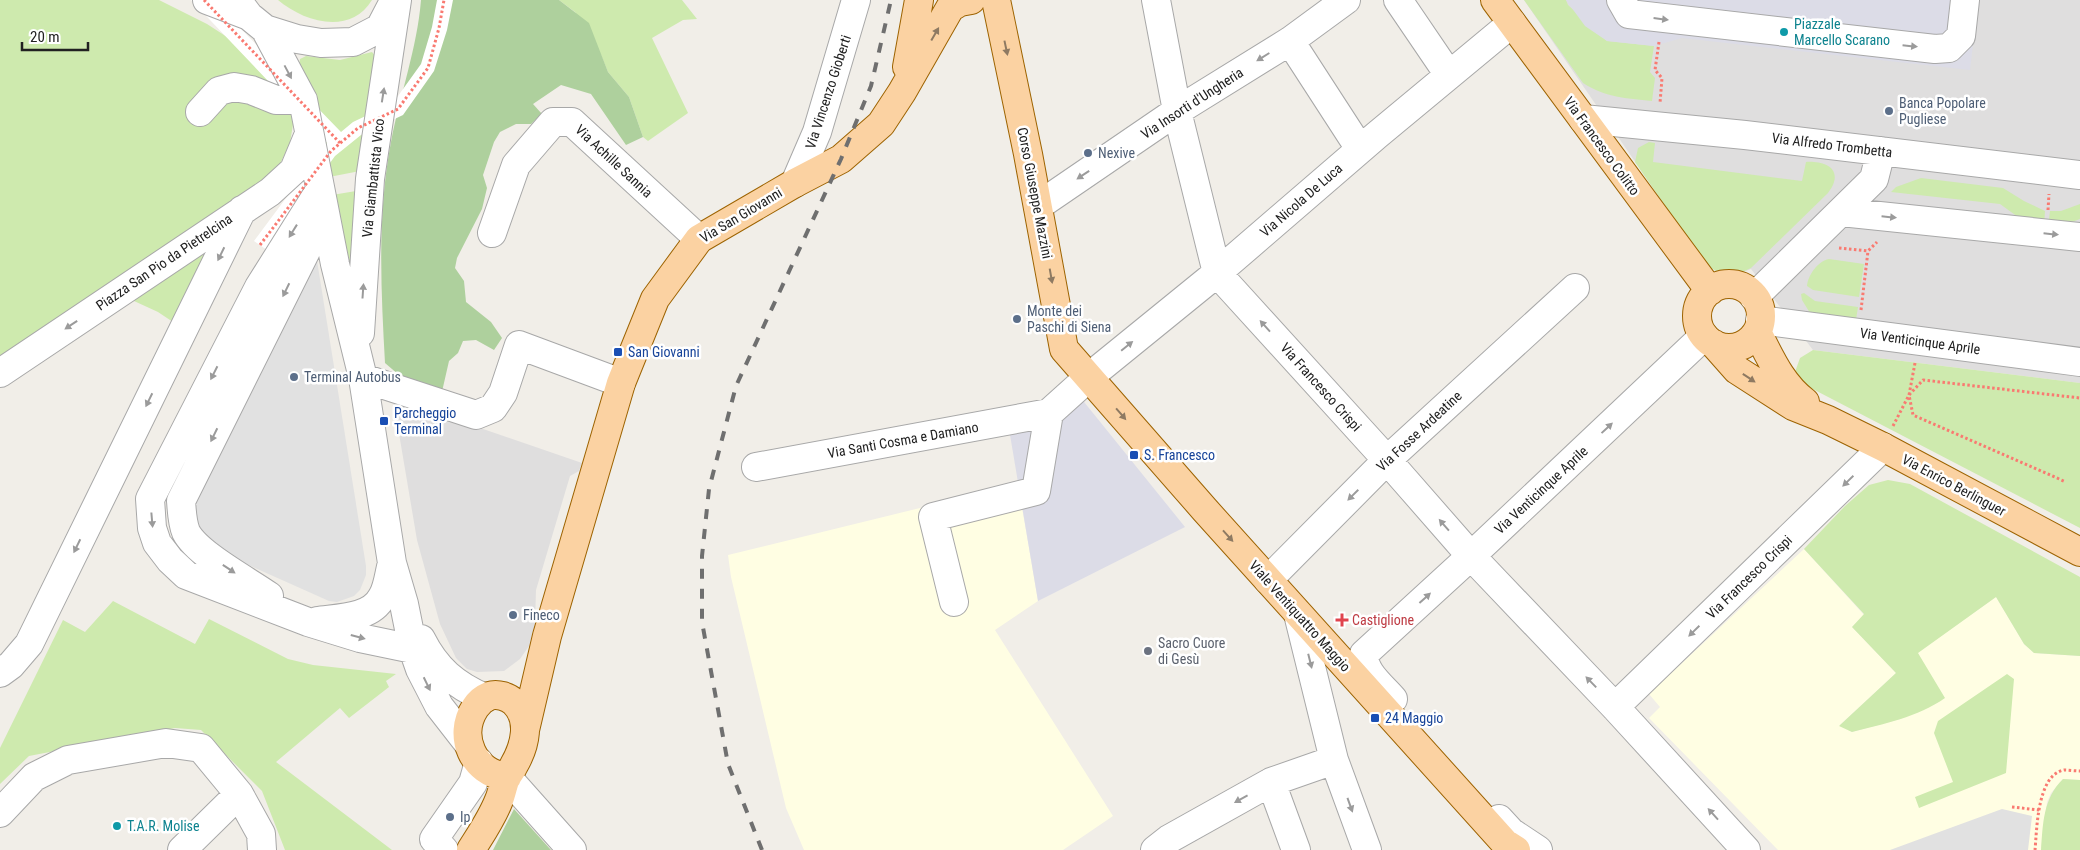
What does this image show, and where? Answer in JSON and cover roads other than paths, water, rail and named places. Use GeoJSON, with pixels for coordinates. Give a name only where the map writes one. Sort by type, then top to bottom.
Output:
{"type":"FeatureCollection","features":[{"type":"Feature","properties":{"kind":"main road"},"geometry":{"type":"LineString","coordinates":[[902,92],[919,0]]}},
{"type":"Feature","properties":{"kind":"main road","name":"Via San Giovanni"},"geometry":{"type":"LineString","coordinates":[[525,730],[548,636],[621,382],[655,299],[699,239],[795,182],[841,159],[881,124],[902,92],[950,8],[960,2],[971,0],[998,6]]}},
{"type":"Feature","properties":{"kind":"main road","name":"Via Francesco Colitto"},"geometry":{"type":"LineString","coordinates":[[1495,0],[1710,291]]}},
{"type":"Feature","properties":{"kind":"main road","name":"Corso Giuseppe Mazzini"},"geometry":{"type":"LineString","coordinates":[[998,6],[1064,349],[1089,377]]}},
{"type":"Feature","properties":{"kind":"main road"},"geometry":{"type":"LineString","coordinates":[[1733,285],[1744,289],[1757,316],[1749,341],[1738,347],[1726,348],[1709,340],[1698,325],[1698,312],[1702,300],[1710,291],[1721,286],[1733,285]]}},
{"type":"Feature","properties":{"kind":"main road","name":"Via Enrico Berlinguer"},"geometry":{"type":"LineString","coordinates":[[1757,316],[1776,369],[1785,383],[1798,397],[1828,420]]}},
{"type":"Feature","properties":{"kind":"main road","name":"Via Enrico Berlinguer"},"geometry":{"type":"LineString","coordinates":[[1709,340],[1738,370],[1793,406],[1828,420],[1883,447],[2080,552]]}},
{"type":"Feature","properties":{"kind":"main road","name":"Viale Ventiquattro Maggio"},"geometry":{"type":"LineString","coordinates":[[1089,377],[1298,614],[1511,848]]}},
{"type":"Feature","properties":{"kind":"main road","name":"Via San Giovanni"},"geometry":{"type":"LineString","coordinates":[[493,696],[516,684],[530,670],[548,636]]}},
{"type":"Feature","properties":{"kind":"main road"},"geometry":{"type":"LineString","coordinates":[[478,839],[500,799],[467,725],[477,705],[493,696],[511,700],[520,708],[524,718],[525,730],[519,755],[485,762]]}},
{"type":"Feature","properties":{"kind":"street"},"geometry":{"type":"LineString","coordinates":[[205,0],[250,15],[297,39],[321,43],[353,42],[380,28],[396,0]]}},
{"type":"Feature","properties":{"kind":"street","name":"Via Giambattista Vico"},"geometry":{"type":"LineString","coordinates":[[361,368],[370,180],[396,0]]}},
{"type":"Feature","properties":{"kind":"street","name":"Via Vincenzo Gioberti"},"geometry":{"type":"LineString","coordinates":[[795,182],[817,132],[854,13],[856,0]]}},
{"type":"Feature","properties":{"kind":"street","name":"Via Francesco Crispi"},"geometry":{"type":"LineString","coordinates":[[1156,0],[1177,111],[1217,273],[1387,460],[1471,556],[1615,707],[1746,850]]}},
{"type":"Feature","properties":{"kind":"street","name":"Via Insorti d'Ungheria"},"geometry":{"type":"LineString","coordinates":[[1038,206],[1177,111],[1290,40],[1346,0]]}},
{"type":"Feature","properties":{"kind":"street"},"geometry":{"type":"LineString","coordinates":[[1398,0],[1449,75]]}},
{"type":"Feature","properties":{"kind":"street"},"geometry":{"type":"LineString","coordinates":[[1621,0],[1629,14],[1935,49],[1949,48],[1961,36],[1965,0]]}},
{"type":"Feature","properties":{"kind":"street","name":"Via Giambattista Vico"},"geometry":{"type":"LineString","coordinates":[[250,15],[302,100],[322,203],[361,368],[392,563],[404,604],[413,649],[420,669],[439,706],[485,762],[572,850]]}},
{"type":"Feature","properties":{"kind":"street","name":"Via Nicola De Luca"},"geometry":{"type":"LineString","coordinates":[[1049,413],[1089,377],[1217,273],[1360,149],[1512,23]]}},
{"type":"Feature","properties":{"kind":"street"},"geometry":{"type":"LineString","coordinates":[[1290,40],[1360,149]]}},
{"type":"Feature","properties":{"kind":"street"},"geometry":{"type":"LineString","coordinates":[[200,112],[219,91],[234,87],[251,90],[276,100],[302,100]]}},
{"type":"Feature","properties":{"kind":"street","name":"Via Alfredo Trombetta"},"geometry":{"type":"LineString","coordinates":[[1583,119],[1881,151],[2080,175]]}},
{"type":"Feature","properties":{"kind":"street","name":"Via Achille Sannia"},"geometry":{"type":"LineString","coordinates":[[492,233],[516,166],[553,122],[572,122],[699,239]]}},
{"type":"Feature","properties":{"kind":"street","name":"Piazza San Pio da Pietrelcina"},"geometry":{"type":"LineString","coordinates":[[0,373],[270,192],[294,170],[309,134]]}},
{"type":"Feature","properties":{"kind":"street"},"geometry":{"type":"LineString","coordinates":[[1757,316],[1808,244],[1874,179],[1881,151]]}},
{"type":"Feature","properties":{"kind":"street"},"geometry":{"type":"LineString","coordinates":[[322,203],[259,287],[150,499],[152,528],[157,543],[170,560],[186,575],[308,622],[360,638],[413,649]]}},
{"type":"Feature","properties":{"kind":"street"},"geometry":{"type":"LineString","coordinates":[[0,673],[29,644],[242,210]]}},
{"type":"Feature","properties":{"kind":"street"},"geometry":{"type":"LineString","coordinates":[[1841,212],[2080,237]]}},
{"type":"Feature","properties":{"kind":"street","name":"Via Fosse Ardeatine"},"geometry":{"type":"LineString","coordinates":[[1268,580],[1387,460],[1576,288]]}},
{"type":"Feature","properties":{"kind":"street","name":"Via Venticinque Aprile"},"geometry":{"type":"LineString","coordinates":[[1757,316],[1858,333],[2080,362]]}},
{"type":"Feature","properties":{"kind":"street","name":"Via Venticinque Aprile"},"geometry":{"type":"LineString","coordinates":[[1376,643],[1709,340]]}},
{"type":"Feature","properties":{"kind":"street"},"geometry":{"type":"LineString","coordinates":[[361,368],[476,416],[493,408],[503,393],[519,345],[621,382]]}},
{"type":"Feature","properties":{"kind":"street"},"geometry":{"type":"LineString","coordinates":[[954,602],[933,517],[1036,491],[1049,413]]}},
{"type":"Feature","properties":{"kind":"street","name":"Via Santi Cosma e Damiano"},"geometry":{"type":"LineString","coordinates":[[756,467],[1049,413]]}},
{"type":"Feature","properties":{"kind":"street","name":"Via Francesco Crispi"},"geometry":{"type":"LineString","coordinates":[[1615,707],[1883,447]]}},
{"type":"Feature","properties":{"kind":"street"},"geometry":{"type":"LineString","coordinates":[[308,622],[356,615],[371,609],[382,598],[392,563]]}},
{"type":"Feature","properties":{"kind":"street","name":"Via Giambattista Vico"},"geometry":{"type":"LineString","coordinates":[[404,604],[425,647],[439,667],[458,684],[493,696]]}},
{"type":"Feature","properties":{"kind":"street"},"geometry":{"type":"LineString","coordinates":[[1298,614],[1311,619],[1348,654],[1355,656],[1376,643]]}},
{"type":"Feature","properties":{"kind":"street"},"geometry":{"type":"LineString","coordinates":[[1298,614],[1334,760],[1367,850]]}},
{"type":"Feature","properties":{"kind":"street"},"geometry":{"type":"LineString","coordinates":[[1376,643],[1364,654],[1364,661],[1368,671],[1511,832],[1538,850]]}},
{"type":"Feature","properties":{"kind":"street"},"geometry":{"type":"LineString","coordinates":[[0,812],[34,778],[68,760],[166,743],[201,748],[239,794],[261,834],[262,850]]}},
{"type":"Feature","properties":{"kind":"street"},"geometry":{"type":"LineString","coordinates":[[1155,850],[1168,839],[1270,782],[1334,760]]}},
{"type":"Feature","properties":{"kind":"street"},"geometry":{"type":"LineString","coordinates":[[444,850],[434,839],[473,783],[485,762]]}},
{"type":"Feature","properties":{"kind":"street"},"geometry":{"type":"LineString","coordinates":[[1270,782],[1296,850]]}},
{"type":"Feature","properties":{"kind":"street"},"geometry":{"type":"LineString","coordinates":[[182,850],[239,794]]}},
{"type":"Feature","properties":{"kind":"railway"},"geometry":{"type":"LineString","coordinates":[[762,850],[728,764],[702,622],[702,556],[709,489],[736,386],[841,159],[871,86],[891,0]]}},
{"type":"Feature","properties":{"kind":"place","name":"Piazzale Marcello Scarano"},"geometry":{"type":"Point","coordinates":[1784,32]}},
{"type":"Feature","properties":{"kind":"place","name":"Banca Popolare Pugliese"},"geometry":{"type":"Point","coordinates":[1889,111]}},
{"type":"Feature","properties":{"kind":"place","name":"Nexive"},"geometry":{"type":"Point","coordinates":[1088,153]}},
{"type":"Feature","properties":{"kind":"place","name":"Monte dei Paschi di Siena"},"geometry":{"type":"Point","coordinates":[1017,319]}},
{"type":"Feature","properties":{"kind":"place","name":"San Giovanni"},"geometry":{"type":"Point","coordinates":[618,352]}},
{"type":"Feature","properties":{"kind":"place","name":"Terminal Autobus"},"geometry":{"type":"Point","coordinates":[294,377]}},
{"type":"Feature","properties":{"kind":"place","name":"Parcheggio Terminal"},"geometry":{"type":"Point","coordinates":[384,421]}},
{"type":"Feature","properties":{"kind":"place","name":"S. Francesco"},"geometry":{"type":"Point","coordinates":[1134,455]}},
{"type":"Feature","properties":{"kind":"place","name":"Fineco"},"geometry":{"type":"Point","coordinates":[513,615]}},
{"type":"Feature","properties":{"kind":"place","name":"Castiglione"},"geometry":{"type":"Point","coordinates":[1342,620]}},
{"type":"Feature","properties":{"kind":"place","name":"Sacro Cuore di Gesù"},"geometry":{"type":"Point","coordinates":[1148,651]}},
{"type":"Feature","properties":{"kind":"place","name":"24 Maggio"},"geometry":{"type":"Point","coordinates":[1375,718]}},
{"type":"Feature","properties":{"kind":"place","name":"Ip"},"geometry":{"type":"Point","coordinates":[450,817]}},
{"type":"Feature","properties":{"kind":"place","name":"T.A.R. Molise"},"geometry":{"type":"Point","coordinates":[117,826]}}]}
